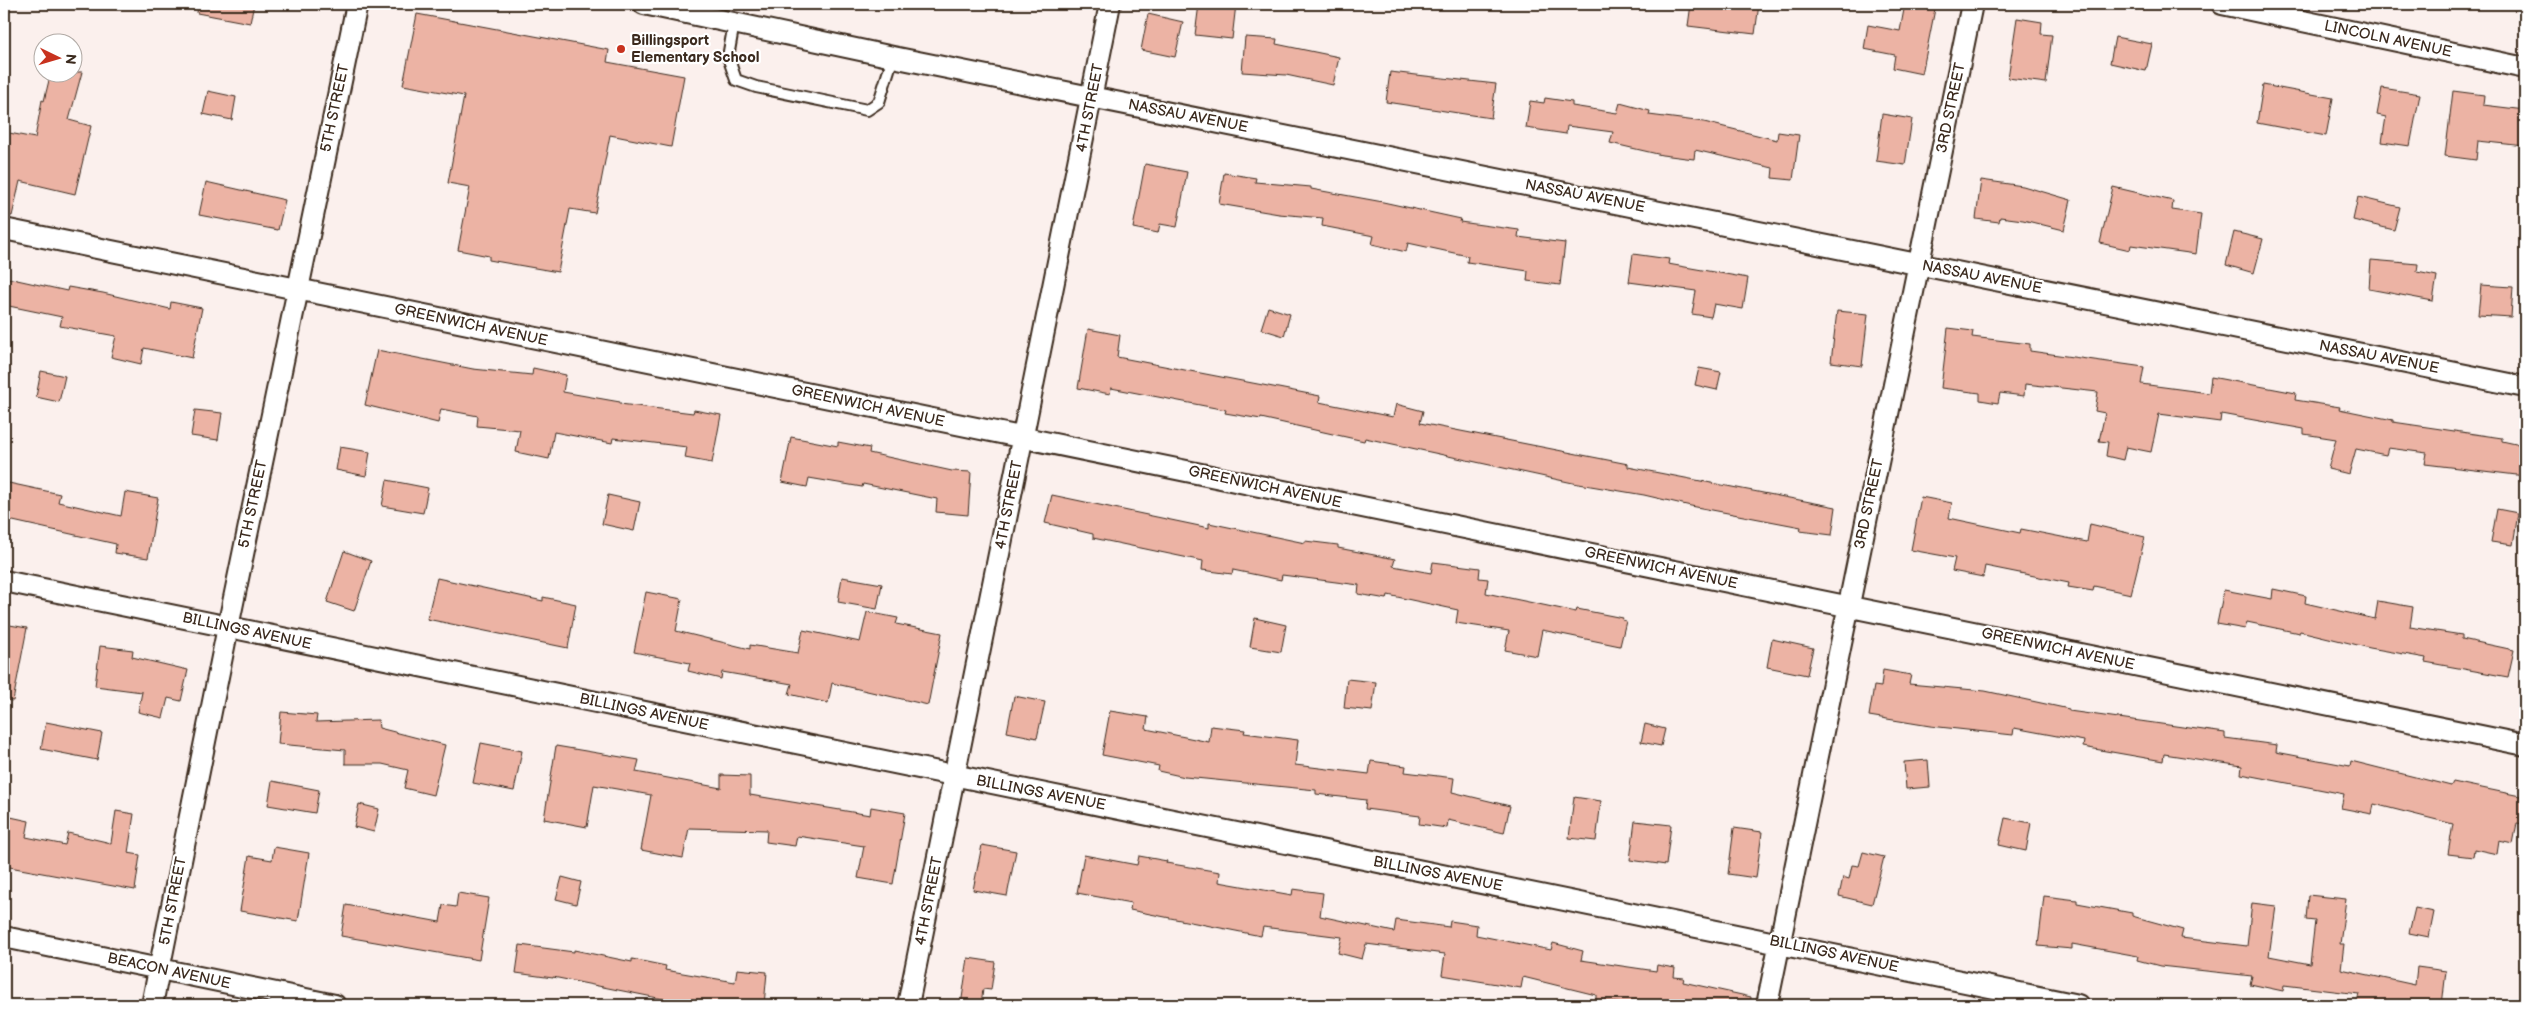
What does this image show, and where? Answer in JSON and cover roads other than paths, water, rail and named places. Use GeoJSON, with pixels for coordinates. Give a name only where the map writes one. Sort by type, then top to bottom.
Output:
{"type":"FeatureCollection","features":[{"type":"Feature","properties":{"kind":"street","name":"5TH STREET"},"geometry":{"type":"LineString","coordinates":[[152,1005],[228,626],[357,4]]}},
{"type":"Feature","properties":{"kind":"street","name":"NASSAU AVENUE"},"geometry":{"type":"LineString","coordinates":[[644,4],[893,57],[2525,387]]}},
{"type":"Feature","properties":{"kind":"street","name":"4TH STREET"},"geometry":{"type":"LineString","coordinates":[[908,1005],[1110,4]]}},
{"type":"Feature","properties":{"kind":"street","name":"3RD STREET"},"geometry":{"type":"LineString","coordinates":[[1767,1005],[1972,4]]}},
{"type":"Feature","properties":{"kind":"street","name":"LINCOLN AVENUE"},"geometry":{"type":"LineString","coordinates":[[2222,4],[2525,68]]}},
{"type":"Feature","properties":{"kind":"street","name":"GREENWICH AVENUE"},"geometry":{"type":"LineString","coordinates":[[4,229],[2525,745]]}},
{"type":"Feature","properties":{"kind":"street","name":"BILLINGS AVENUE"},"geometry":{"type":"LineString","coordinates":[[4,581],[2078,1005]]}},
{"type":"Feature","properties":{"kind":"street","name":"BEACON AVENUE"},"geometry":{"type":"LineString","coordinates":[[4,937],[334,1005]]}},
{"type":"Feature","properties":{"kind":"lane"},"geometry":{"type":"LineString","coordinates":[[734,23],[728,57],[736,80],[765,89],[867,110],[879,102],[893,57]]}},
{"type":"Feature","properties":{"kind":"place","name":"Billingsport Elementary School"},"geometry":{"type":"Point","coordinates":[621,49]}}]}
